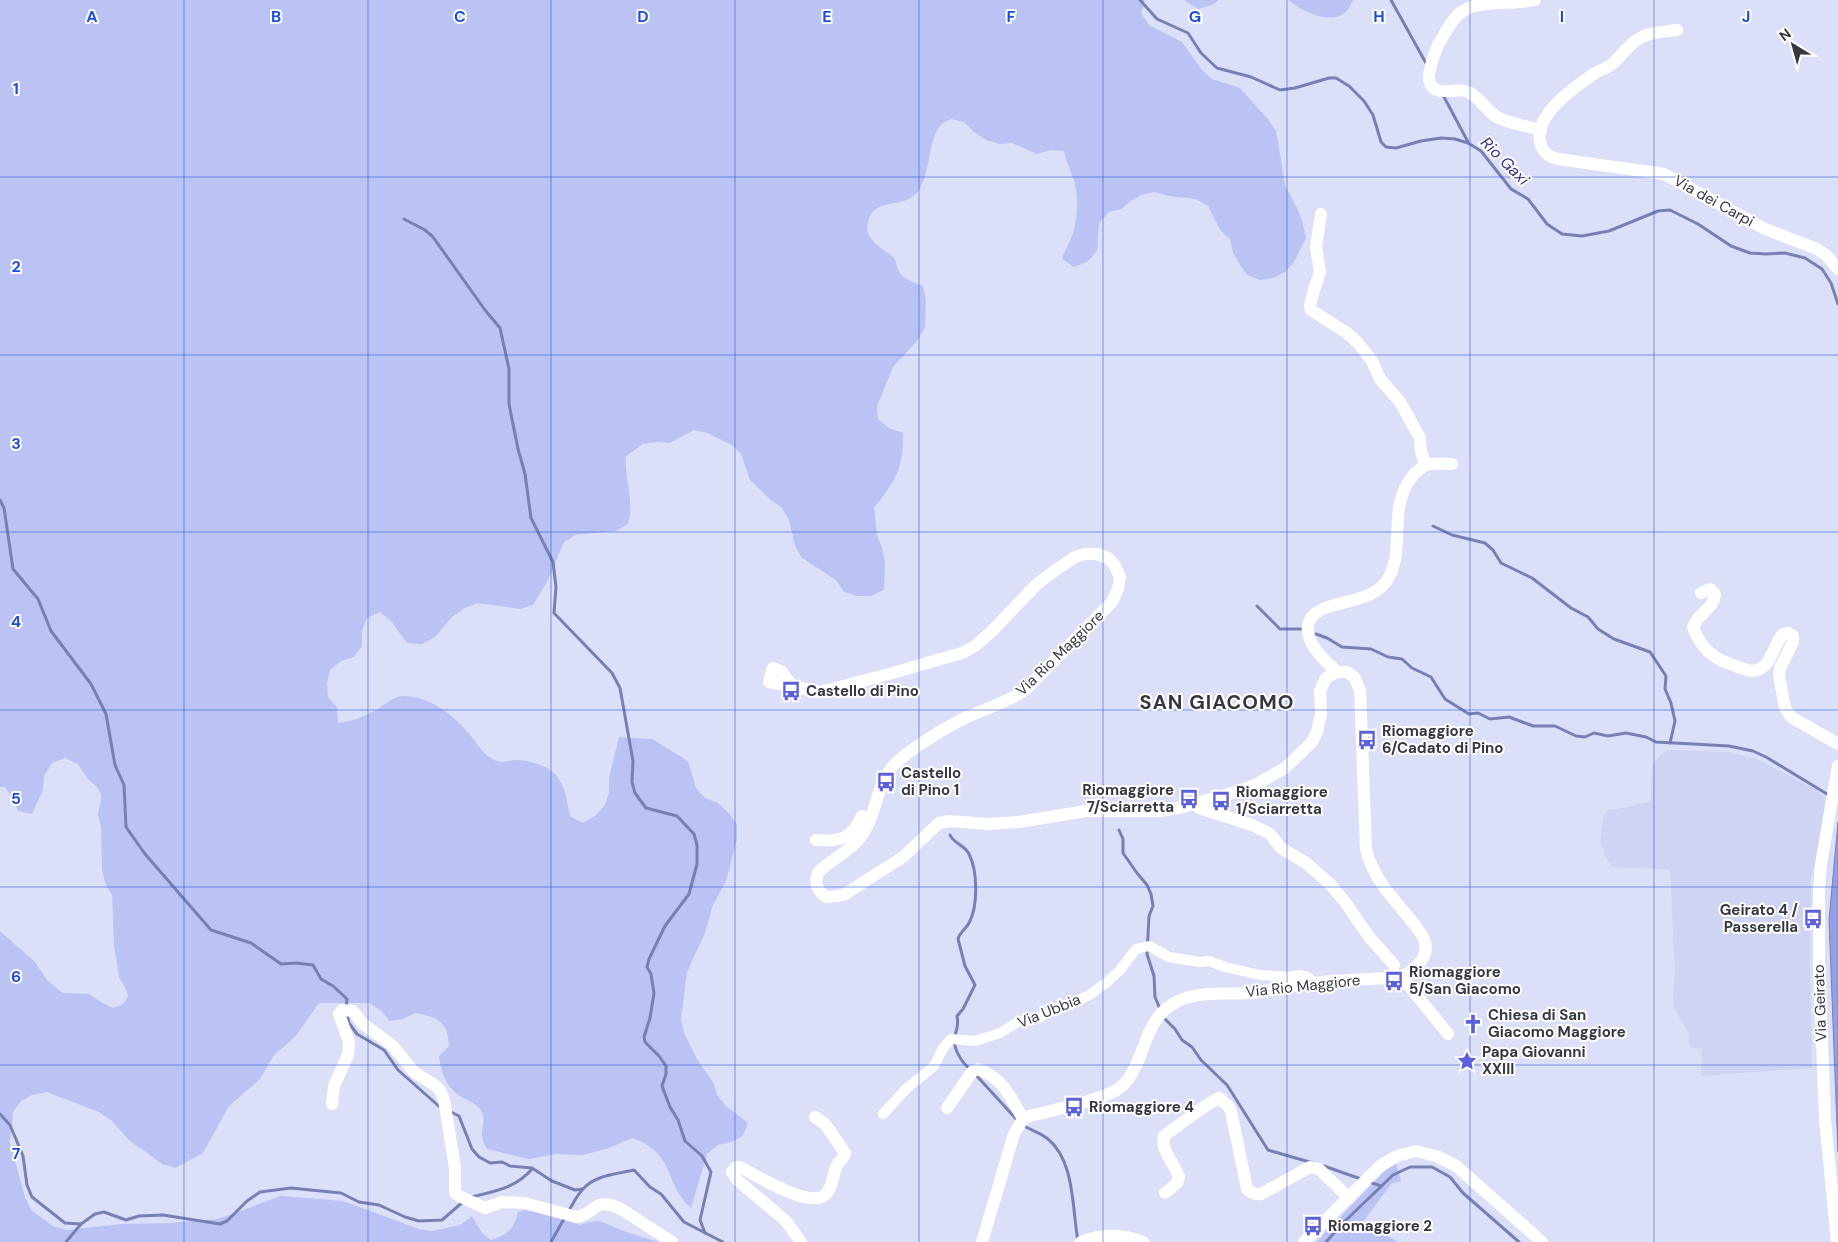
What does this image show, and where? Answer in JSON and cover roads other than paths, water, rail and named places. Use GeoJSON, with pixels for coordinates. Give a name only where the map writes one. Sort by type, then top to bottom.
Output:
{"type":"FeatureCollection","features":[{"type":"Feature","properties":{"kind":"street"},"geometry":{"type":"LineString","coordinates":[[1535,0],[1528,2],[1497,1],[1473,6],[1461,11],[1436,49],[1429,76],[1430,84],[1435,90],[1440,92],[1451,90],[1471,93],[1495,116],[1506,121],[1541,130],[1546,117],[1554,106],[1587,79],[1612,64],[1636,40],[1648,34],[1677,30]]}},
{"type":"Feature","properties":{"kind":"street","name":"Via dei Carpi"},"geometry":{"type":"LineString","coordinates":[[1541,130],[1539,138],[1541,145],[1544,151],[1551,157],[1664,174],[1765,229],[1817,249],[1827,256],[1838,269]]}},
{"type":"Feature","properties":{"kind":"street"},"geometry":{"type":"LineString","coordinates":[[1321,214],[1316,247],[1320,272],[1310,306],[1311,310],[1347,332],[1372,360],[1380,379],[1400,402],[1420,438],[1421,452],[1426,465]]}},
{"type":"Feature","properties":{"kind":"street"},"geometry":{"type":"LineString","coordinates":[[1448,1034],[1402,977],[1420,961],[1425,952],[1425,942],[1418,929],[1389,895],[1369,863],[1366,849],[1360,690],[1357,681],[1351,674],[1337,672],[1314,648],[1308,626],[1314,613],[1321,608],[1353,601],[1377,592],[1389,579],[1394,562],[1399,505],[1406,485],[1416,472],[1426,465],[1452,464]]}},
{"type":"Feature","properties":{"kind":"street","name":"Via Rio Maggiore"},"geometry":{"type":"LineString","coordinates":[[792,686],[820,692],[962,653],[975,646],[992,631],[1037,584],[1075,557],[1085,554],[1097,554],[1108,558],[1115,566],[1120,577],[1118,589],[1112,602],[1024,691],[1010,700],[965,718],[898,761],[887,775],[869,821],[860,838],[818,873],[816,884],[821,894],[826,897],[845,894],[903,857],[939,823],[948,821],[988,824],[1019,822],[1086,811],[1161,811],[1239,791],[1259,783],[1285,768],[1305,749],[1314,737],[1321,714],[1321,686],[1326,678],[1337,672]]}},
{"type":"Feature","properties":{"kind":"street"},"geometry":{"type":"LineString","coordinates":[[1701,593],[1710,588],[1715,594],[1715,598],[1693,627],[1702,644],[1718,660],[1756,671],[1768,661],[1782,634],[1788,633],[1793,636],[1793,642],[1780,668],[1779,676],[1784,708],[1791,717],[1838,744]]}},
{"type":"Feature","properties":{"kind":"street","name":"Via Geirato"},"geometry":{"type":"LineString","coordinates":[[1837,1242],[1825,1119],[1819,955],[1819,891],[1821,864],[1838,766]]}},
{"type":"Feature","properties":{"kind":"street"},"geometry":{"type":"LineString","coordinates":[[1197,803],[1199,808],[1270,834],[1281,848],[1313,869],[1330,884],[1370,938],[1394,965]]}},
{"type":"Feature","properties":{"kind":"street"},"geometry":{"type":"LineString","coordinates":[[816,840],[833,841],[846,838],[847,831],[866,810],[874,808]]}},
{"type":"Feature","properties":{"kind":"street","name":"Via Ubbia"},"geometry":{"type":"LineString","coordinates":[[883,1114],[906,1088],[934,1066],[943,1048],[950,1040],[975,1041],[1000,1033],[1018,1022],[1037,1019],[1071,1004],[1091,994],[1107,982],[1120,970],[1136,949],[1149,946],[1169,957],[1200,962],[1209,961],[1225,967],[1260,975],[1289,977],[1299,975],[1308,977],[1314,983]]}},
{"type":"Feature","properties":{"kind":"street","name":"Via Rio Maggiore"},"geometry":{"type":"LineString","coordinates":[[1023,1119],[1108,1095],[1121,1087],[1132,1073],[1153,1025],[1157,1010],[1192,996],[1250,993],[1314,983],[1402,977]]}},
{"type":"Feature","properties":{"kind":"street"},"geometry":{"type":"LineString","coordinates":[[332,1104],[338,1076],[348,1055],[348,1036],[339,1014],[346,1010],[353,1011],[362,1023],[393,1046],[414,1072],[437,1086],[444,1100],[455,1168],[455,1193],[459,1196],[485,1208],[502,1202],[524,1203],[574,1217],[581,1217],[600,1205],[613,1205],[672,1242]]}},
{"type":"Feature","properties":{"kind":"street"},"geometry":{"type":"LineString","coordinates":[[947,1108],[972,1072],[978,1069],[1002,1083],[1023,1119],[1014,1134],[982,1242]]}},
{"type":"Feature","properties":{"kind":"street"},"geometry":{"type":"LineString","coordinates":[[1165,1194],[1177,1183],[1179,1177],[1163,1144],[1164,1136],[1219,1098],[1231,1111],[1249,1192],[1256,1195],[1261,1194],[1313,1167],[1319,1169],[1349,1198]]}},
{"type":"Feature","properties":{"kind":"street"},"geometry":{"type":"LineString","coordinates":[[801,1242],[786,1221],[736,1179],[733,1175],[733,1170],[736,1167],[740,1167],[800,1196],[818,1199],[826,1194],[832,1185],[836,1166],[845,1157],[845,1153],[825,1124],[815,1117]]}},
{"type":"Feature","properties":{"kind":"street"},"geometry":{"type":"LineString","coordinates":[[1304,1242],[1386,1162],[1407,1152],[1416,1151],[1427,1152],[1446,1159],[1455,1165],[1542,1242]]}},
{"type":"Feature","properties":{"kind":"street"},"geometry":{"type":"LineString","coordinates":[[1081,1242],[1097,1237],[1118,1236],[1134,1238],[1143,1242]]}},
{"type":"Feature","properties":{"kind":"waterway","name":"Rio Gaxi"},"geometry":{"type":"LineString","coordinates":[[1140,0],[1157,19],[1188,33],[1201,53],[1217,68],[1251,77],[1280,90],[1336,78],[1349,86],[1364,101],[1373,115],[1381,142],[1386,147],[1396,148],[1441,138],[1455,139],[1468,143],[1481,151],[1511,189],[1528,199],[1547,224],[1562,234],[1582,236],[1609,231],[1658,211],[1670,210],[1698,224],[1731,246],[1750,253],[1785,253],[1805,258],[1822,269],[1831,283],[1838,304]]}},
{"type":"Feature","properties":{"kind":"waterway"},"geometry":{"type":"LineString","coordinates":[[1391,0],[1427,65]]}},
{"type":"Feature","properties":{"kind":"waterway"},"geometry":{"type":"LineString","coordinates":[[1443,95],[1468,142]]}},
{"type":"Feature","properties":{"kind":"waterway"},"geometry":{"type":"LineString","coordinates":[[404,219],[425,230],[433,237],[500,328],[509,369],[509,404],[525,474],[531,518],[553,562],[556,587],[554,613],[612,673],[620,688],[633,761],[632,782],[635,793],[646,808],[677,816],[694,834],[697,845],[697,864],[689,894],[665,926],[647,967],[651,974],[654,993],[650,1018],[644,1037],[645,1042],[666,1066],[666,1074],[662,1086],[670,1107],[678,1120],[685,1141],[702,1156],[711,1172],[700,1220],[705,1233]]}},
{"type":"Feature","properties":{"kind":"waterway"},"geometry":{"type":"LineString","coordinates":[[0,500],[4,508],[13,569],[38,599],[51,631],[91,684],[106,714],[115,765],[124,785],[126,827],[145,854],[211,930],[251,943],[281,964],[313,965],[321,979],[333,986],[347,999],[346,1008]]}},
{"type":"Feature","properties":{"kind":"waterway"},"geometry":{"type":"LineString","coordinates":[[1433,526],[1452,535],[1485,543],[1493,550],[1501,563],[1532,578],[1571,608],[1588,617],[1598,629],[1614,639],[1650,652],[1666,676],[1665,689],[1671,703],[1675,721],[1670,743]]}},
{"type":"Feature","properties":{"kind":"waterway"},"geometry":{"type":"LineString","coordinates":[[1257,606],[1280,629],[1302,629]]}},
{"type":"Feature","properties":{"kind":"waterway"},"geometry":{"type":"LineString","coordinates":[[1316,634],[1342,647],[1371,649],[1388,657],[1402,659],[1412,668],[1431,677],[1445,699],[1469,714],[1478,713],[1490,719],[1509,717],[1533,726],[1555,726],[1576,736],[1585,737],[1594,733],[1608,736],[1626,733],[1646,737],[1656,742],[1729,746],[1753,751],[1827,794]]}},
{"type":"Feature","properties":{"kind":"waterway"},"geometry":{"type":"LineString","coordinates":[[1119,830],[1123,839],[1123,853],[1147,885],[1151,894],[1153,906],[1149,916],[1147,954],[1154,976],[1155,997],[1160,1009]]}},
{"type":"Feature","properties":{"kind":"waterway"},"geometry":{"type":"LineString","coordinates":[[950,835],[969,854],[974,870],[976,889],[972,916],[958,939],[965,966],[975,985],[963,1009],[957,1016],[958,1024],[954,1041],[959,1055],[971,1070]]}},
{"type":"Feature","properties":{"kind":"waterway"},"geometry":{"type":"LineString","coordinates":[[347,1014],[349,1023],[357,1034],[384,1050],[398,1070],[441,1108]]}},
{"type":"Feature","properties":{"kind":"waterway"},"geometry":{"type":"LineString","coordinates":[[1164,1018],[1175,1029],[1182,1040],[1192,1047],[1201,1060],[1227,1085],[1268,1150],[1313,1163]]}},
{"type":"Feature","properties":{"kind":"waterway"},"geometry":{"type":"LineString","coordinates":[[975,1074],[1018,1121]]}},
{"type":"Feature","properties":{"kind":"waterway"},"geometry":{"type":"LineString","coordinates":[[449,1111],[459,1116],[472,1149],[479,1157],[490,1163],[502,1162],[510,1166],[532,1168],[552,1181],[575,1190],[583,1189]]}},
{"type":"Feature","properties":{"kind":"waterway"},"geometry":{"type":"LineString","coordinates":[[0,1114],[10,1125],[23,1156],[27,1185],[32,1197],[65,1223],[81,1224]]}},
{"type":"Feature","properties":{"kind":"waterway"},"geometry":{"type":"LineString","coordinates":[[1024,1126],[1048,1139],[1057,1148],[1063,1160],[1071,1186],[1078,1241]]}},
{"type":"Feature","properties":{"kind":"waterway"},"geometry":{"type":"LineString","coordinates":[[1324,1166],[1361,1179]]}},
{"type":"Feature","properties":{"kind":"waterway"},"geometry":{"type":"LineString","coordinates":[[1326,1242],[1393,1175],[1410,1167],[1432,1167],[1450,1177],[1463,1193],[1519,1242]]}},
{"type":"Feature","properties":{"kind":"waterway"},"geometry":{"type":"LineString","coordinates":[[472,1197],[512,1185],[532,1169]]}},
{"type":"Feature","properties":{"kind":"waterway"},"geometry":{"type":"LineString","coordinates":[[568,1212],[581,1191],[588,1184],[600,1178],[634,1170],[650,1187],[661,1194],[684,1222],[723,1242]]}},
{"type":"Feature","properties":{"kind":"waterway"},"geometry":{"type":"LineString","coordinates":[[1369,1182],[1381,1186]]}},
{"type":"Feature","properties":{"kind":"waterway"},"geometry":{"type":"LineString","coordinates":[[66,1242],[81,1224],[95,1214],[104,1212],[126,1220],[139,1216],[163,1215],[220,1224],[227,1221],[247,1201],[260,1192],[291,1188],[341,1193],[359,1202],[379,1205],[419,1221],[442,1220],[464,1201]]}},
{"type":"Feature","properties":{"kind":"waterway"},"geometry":{"type":"LineString","coordinates":[[551,1242],[565,1217]]}},
{"type":"Feature","properties":{"kind":"place","name":"Castello di Pino"},"geometry":{"type":"Point","coordinates":[791,691]}},
{"type":"Feature","properties":{"kind":"place","name":"Riomaggiore 6/Cadato di Pino"},"geometry":{"type":"Point","coordinates":[1367,740]}},
{"type":"Feature","properties":{"kind":"place","name":"Castello di Pino 1"},"geometry":{"type":"Point","coordinates":[886,782]}},
{"type":"Feature","properties":{"kind":"place","name":"Riomaggiore 7/Sciarretta"},"geometry":{"type":"Point","coordinates":[1189,799]}},
{"type":"Feature","properties":{"kind":"place","name":"Riomaggiore 1/Sciarretta"},"geometry":{"type":"Point","coordinates":[1221,801]}},
{"type":"Feature","properties":{"kind":"place","name":"Geirato 4 / Passerella"},"geometry":{"type":"Point","coordinates":[1813,919]}},
{"type":"Feature","properties":{"kind":"place","name":"Riomaggiore 5/San Giacomo"},"geometry":{"type":"Point","coordinates":[1394,981]}},
{"type":"Feature","properties":{"kind":"place","name":"Chiesa di San Giacomo Maggiore"},"geometry":{"type":"Point","coordinates":[1473,1024]}},
{"type":"Feature","properties":{"kind":"place","name":"Papa Giovanni XXIII"},"geometry":{"type":"Point","coordinates":[1467,1061]}},
{"type":"Feature","properties":{"kind":"place","name":"Riomaggiore 4"},"geometry":{"type":"Point","coordinates":[1074,1107]}},
{"type":"Feature","properties":{"kind":"place","name":"Riomaggiore 2"},"geometry":{"type":"Point","coordinates":[1313,1226]}},
{"type":"Feature","properties":{"kind":"district","name":"SAN GIACOMO"},"geometry":{"type":"Point","coordinates":[1217,702]}}]}
